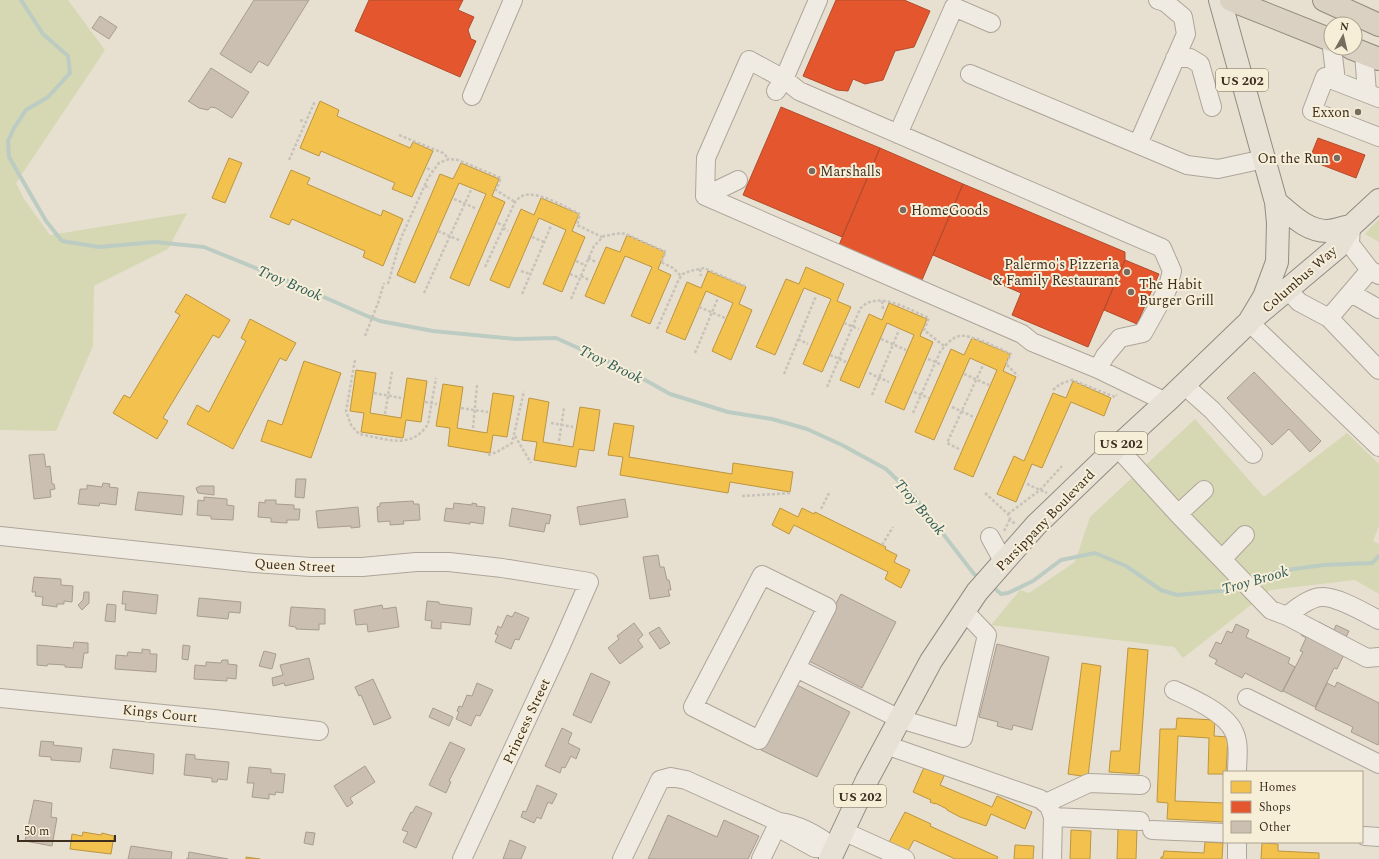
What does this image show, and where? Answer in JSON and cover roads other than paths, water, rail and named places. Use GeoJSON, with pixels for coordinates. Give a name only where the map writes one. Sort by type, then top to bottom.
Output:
{"type":"FeatureCollection","features":[{"type":"Feature","properties":{"kind":"highway"},"geometry":{"type":"LineString","coordinates":[[1231,0],[1323,37]]}},
{"type":"Feature","properties":{"kind":"highway"},"geometry":{"type":"LineString","coordinates":[[1324,0],[1379,25]]}},
{"type":"Feature","properties":{"kind":"main road","name":"Parsippany Boulevard"},"geometry":{"type":"LineString","coordinates":[[836,846],[867,780],[931,661],[977,592],[1036,525],[1249,322],[1264,297],[1277,262],[1278,223],[1276,202],[1220,0]]}},
{"type":"Feature","properties":{"kind":"main road","name":"Columbus Way"},"geometry":{"type":"LineString","coordinates":[[1249,322],[1338,248],[1351,226],[1379,200]]}},
{"type":"Feature","properties":{"kind":"main road"},"geometry":{"type":"LineString","coordinates":[[1276,202],[1302,223],[1319,231],[1328,231],[1351,226]]}},
{"type":"Feature","properties":{"kind":"street"},"geometry":{"type":"LineString","coordinates":[[472,96],[512,0]]}},
{"type":"Feature","properties":{"kind":"street"},"geometry":{"type":"LineString","coordinates":[[780,85],[818,0]]}},
{"type":"Feature","properties":{"kind":"street"},"geometry":{"type":"LineString","coordinates":[[1138,144],[1186,34],[1182,17],[1165,2],[1158,0]]}},
{"type":"Feature","properties":{"kind":"street"},"geometry":{"type":"LineString","coordinates":[[898,134],[954,7],[975,7],[991,23]]}},
{"type":"Feature","properties":{"kind":"street"},"geometry":{"type":"LineString","coordinates":[[1365,54],[1373,95]]}},
{"type":"Feature","properties":{"kind":"street"},"geometry":{"type":"LineString","coordinates":[[1333,56],[1336,81]]}},
{"type":"Feature","properties":{"kind":"street"},"geometry":{"type":"LineString","coordinates":[[1175,58],[1190,58],[1200,64],[1212,107]]}},
{"type":"Feature","properties":{"kind":"street"},"geometry":{"type":"LineString","coordinates":[[705,196],[706,158],[749,60],[780,85],[799,91],[1162,248],[1172,270],[1167,290],[1143,333],[1120,338],[1105,356],[1098,369]]}},
{"type":"Feature","properties":{"kind":"street"},"geometry":{"type":"LineString","coordinates":[[970,74],[1187,165],[1218,169],[1264,159]]}},
{"type":"Feature","properties":{"kind":"street"},"geometry":{"type":"LineString","coordinates":[[1373,95],[1325,77],[1312,111],[1379,137]]}},
{"type":"Feature","properties":{"kind":"street"},"geometry":{"type":"LineString","coordinates":[[705,196],[738,180]]}},
{"type":"Feature","properties":{"kind":"street"},"geometry":{"type":"LineString","coordinates":[[705,196],[1022,334],[1032,342],[1098,369],[1166,402]]}},
{"type":"Feature","properties":{"kind":"street"},"geometry":{"type":"LineString","coordinates":[[1329,318],[1351,293],[1375,273],[1350,244],[1351,226]]}},
{"type":"Feature","properties":{"kind":"street"},"geometry":{"type":"LineString","coordinates":[[1288,290],[1299,302],[1329,318],[1379,370]]}},
{"type":"Feature","properties":{"kind":"street"},"geometry":{"type":"LineString","coordinates":[[1351,293],[1376,309]]}},
{"type":"Feature","properties":{"kind":"street"},"geometry":{"type":"LineString","coordinates":[[1249,322],[1379,447]]}},
{"type":"Feature","properties":{"kind":"street"},"geometry":{"type":"LineString","coordinates":[[1184,385],[1212,410],[1254,454]]}},
{"type":"Feature","properties":{"kind":"street"},"geometry":{"type":"LineString","coordinates":[[1117,448],[1270,610],[1287,616],[1368,658],[1379,657]]}},
{"type":"Feature","properties":{"kind":"street"},"geometry":{"type":"LineString","coordinates":[[1178,514],[1204,490]]}},
{"type":"Feature","properties":{"kind":"street"},"geometry":{"type":"LineString","coordinates":[[997,535],[1000,565]]}},
{"type":"Feature","properties":{"kind":"street","name":"Queen Street"},"geometry":{"type":"LineString","coordinates":[[0,536],[311,568],[362,567],[416,562],[449,562],[502,568],[589,582]]}},
{"type":"Feature","properties":{"kind":"street"},"geometry":{"type":"LineString","coordinates":[[1226,564],[1245,536]]}},
{"type":"Feature","properties":{"kind":"street"},"geometry":{"type":"LineString","coordinates":[[762,575],[827,607],[796,668],[759,740],[693,707],[762,575]]}},
{"type":"Feature","properties":{"kind":"street","name":"Princess Street"},"geometry":{"type":"LineString","coordinates":[[462,859],[589,582]]}},
{"type":"Feature","properties":{"kind":"street"},"geometry":{"type":"LineString","coordinates":[[1287,616],[1299,606],[1321,597],[1339,600],[1379,620]]}},
{"type":"Feature","properties":{"kind":"street"},"geometry":{"type":"LineString","coordinates":[[796,668],[900,719],[963,738],[987,635],[964,611]]}},
{"type":"Feature","properties":{"kind":"street"},"geometry":{"type":"LineString","coordinates":[[1174,690],[1189,697],[1222,717],[1234,731],[1237,744],[1237,771]]}},
{"type":"Feature","properties":{"kind":"street","name":"Kings Court"},"geometry":{"type":"LineString","coordinates":[[0,698],[319,731]]}},
{"type":"Feature","properties":{"kind":"street"},"geometry":{"type":"LineString","coordinates":[[1247,698],[1379,764]]}},
{"type":"Feature","properties":{"kind":"street"},"geometry":{"type":"LineString","coordinates":[[886,745],[1040,800],[1049,810],[1052,859]]}},
{"type":"Feature","properties":{"kind":"street"},"geometry":{"type":"LineString","coordinates":[[622,859],[660,780],[671,777],[686,780],[779,822],[792,824],[836,846],[905,859]]}},
{"type":"Feature","properties":{"kind":"street"},"geometry":{"type":"LineString","coordinates":[[1049,810],[1089,783],[1140,785]]}},
{"type":"Feature","properties":{"kind":"street"},"geometry":{"type":"LineString","coordinates":[[1049,810],[1146,825],[1223,833]]}},
{"type":"Feature","properties":{"kind":"street"},"geometry":{"type":"LineString","coordinates":[[761,859],[779,822]]}},
{"type":"Feature","properties":{"kind":"street"},"geometry":{"type":"LineString","coordinates":[[1237,843],[1237,859]]}},
{"type":"Feature","properties":{"kind":"waterway","name":"Troy Brook"},"geometry":{"type":"LineString","coordinates":[[21,0],[43,34],[68,56],[70,73],[48,97],[26,110],[14,128],[8,141],[9,157],[46,221],[62,241],[99,247],[155,242],[204,247],[380,321],[433,331],[515,339],[556,338],[629,371],[670,394],[728,412],[772,419],[807,429],[842,445],[886,469],[913,495],[974,574],[981,579]]}},
{"type":"Feature","properties":{"kind":"waterway","name":"Troy Brook"},"geometry":{"type":"LineString","coordinates":[[992,586],[1001,594],[1008,593],[1033,581],[1061,560],[1095,553],[1126,566],[1161,590],[1177,595],[1231,590],[1240,586]]}},
{"type":"Feature","properties":{"kind":"waterway","name":"Troy Brook"},"geometry":{"type":"LineString","coordinates":[[1250,582],[1278,571],[1324,565],[1372,563],[1379,556]]}},
{"type":"Feature","properties":{"kind":"place","name":"Exxon"},"geometry":{"type":"Point","coordinates":[1358,112]}},
{"type":"Feature","properties":{"kind":"place","name":"On the Run"},"geometry":{"type":"Point","coordinates":[1337,158]}},
{"type":"Feature","properties":{"kind":"place","name":"Marshalls"},"geometry":{"type":"Point","coordinates":[812,171]}},
{"type":"Feature","properties":{"kind":"place","name":"HomeGoods"},"geometry":{"type":"Point","coordinates":[903,210]}},
{"type":"Feature","properties":{"kind":"place","name":"Palermo's Pizzeria & Family Restaurant"},"geometry":{"type":"Point","coordinates":[1127,272]}},
{"type":"Feature","properties":{"kind":"place","name":"The Habit Burger Grill"},"geometry":{"type":"Point","coordinates":[1131,292]}}]}
